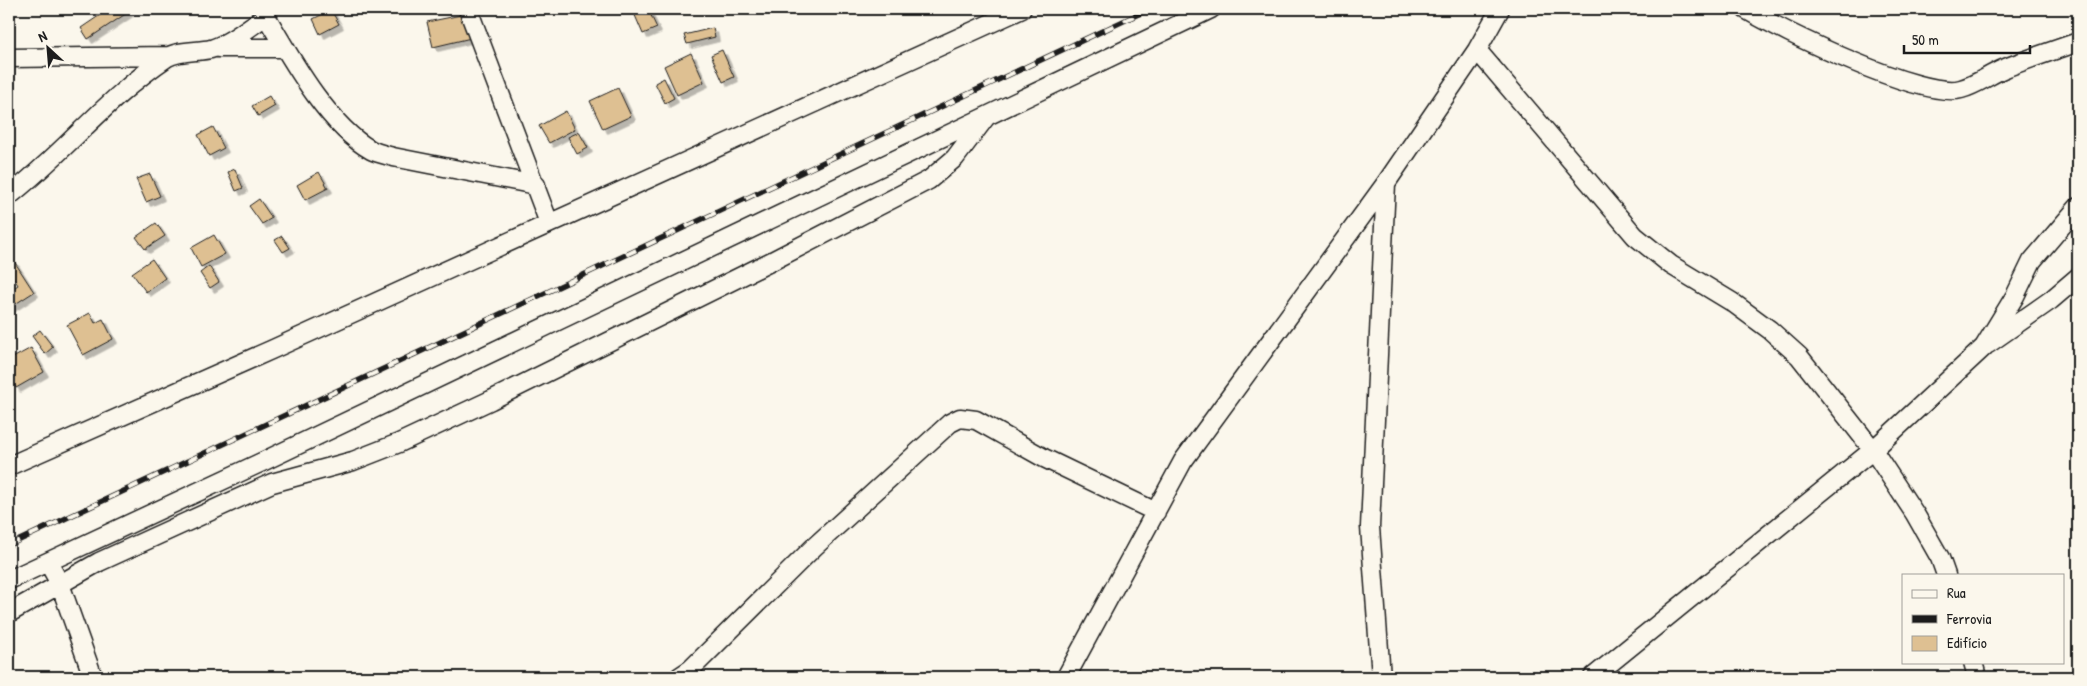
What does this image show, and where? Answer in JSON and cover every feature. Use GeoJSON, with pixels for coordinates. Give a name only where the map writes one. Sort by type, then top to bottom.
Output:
{"type":"FeatureCollection","features":[{"type":"Feature","properties":{"kind":"street"},"geometry":{"type":"LineString","coordinates":[[468,9],[549,223]]}},
{"type":"Feature","properties":{"kind":"street"},"geometry":{"type":"LineString","coordinates":[[9,466],[271,350],[1022,9]]}},
{"type":"Feature","properties":{"kind":"street"},"geometry":{"type":"LineString","coordinates":[[9,580],[262,462],[1211,9]]}},
{"type":"Feature","properties":{"kind":"street"},"geometry":{"type":"LineString","coordinates":[[1066,677],[1183,461],[1386,184],[1477,50],[1500,9]]}},
{"type":"Feature","properties":{"kind":"street"},"geometry":{"type":"LineString","coordinates":[[1745,9],[1776,27],[1866,67],[1943,90],[1961,89],[2003,69],[2078,42]]}},
{"type":"Feature","properties":{"kind":"street"},"geometry":{"type":"LineString","coordinates":[[212,48],[231,40],[266,11],[302,77],[349,133],[371,150],[393,157],[536,185]]}},
{"type":"Feature","properties":{"kind":"street"},"geometry":{"type":"LineString","coordinates":[[9,58],[169,56],[212,48],[285,48]]}},
{"type":"Feature","properties":{"kind":"street"},"geometry":{"type":"LineString","coordinates":[[1477,50],[1635,236],[1671,265],[1732,302],[1770,330],[1799,356],[1873,450],[1915,514],[1940,558],[1946,574]]}},
{"type":"Feature","properties":{"kind":"street"},"geometry":{"type":"LineString","coordinates":[[9,196],[57,156],[134,82],[169,56]]}},
{"type":"Feature","properties":{"kind":"street"},"geometry":{"type":"LineString","coordinates":[[9,612],[99,562],[272,483],[353,461],[399,443],[491,400],[772,261],[929,180],[955,158],[988,115]]}},
{"type":"Feature","properties":{"kind":"street"},"geometry":{"type":"LineString","coordinates":[[1382,677],[1370,527],[1386,184]]}},
{"type":"Feature","properties":{"kind":"street"},"geometry":{"type":"LineString","coordinates":[[1984,347],[2015,296],[2032,261],[2078,207]]}},
{"type":"Feature","properties":{"kind":"street"},"geometry":{"type":"LineString","coordinates":[[1593,677],[1873,450],[1984,347],[2051,300],[2078,277]]}},
{"type":"Feature","properties":{"kind":"street"},"geometry":{"type":"LineString","coordinates":[[679,677],[692,669],[760,599],[870,494],[950,423],[960,418],[976,420],[1044,458],[1156,512]]}},
{"type":"Feature","properties":{"kind":"street"},"geometry":{"type":"LineString","coordinates":[[48,562],[60,584],[94,677]]}},
{"type":"Feature","properties":{"kind":"street"},"geometry":{"type":"LineString","coordinates":[[1974,664],[1977,677]]}},
{"type":"Feature","properties":{"kind":"building"},"geometry":{"type":"Polygon","coordinates":[[[109,9],[128,9],[130,11],[88,39],[81,28],[109,9]]]}},
{"type":"Feature","properties":{"kind":"building"},"geometry":{"type":"Polygon","coordinates":[[[648,9],[657,28],[643,34],[634,13],[648,9]]]}},
{"type":"Feature","properties":{"kind":"building"},"geometry":{"type":"Polygon","coordinates":[[[331,10],[339,24],[320,34],[313,19],[331,10]]]}},
{"type":"Feature","properties":{"kind":"building"},"geometry":{"type":"Polygon","coordinates":[[[466,14],[471,38],[433,47],[427,22],[466,14]]]}},
{"type":"Feature","properties":{"kind":"building"},"geometry":{"type":"Polygon","coordinates":[[[713,28],[715,37],[687,44],[684,35],[713,28]]]}},
{"type":"Feature","properties":{"kind":"building"},"geometry":{"type":"Polygon","coordinates":[[[722,50],[734,77],[723,82],[711,55],[722,50]]]}},
{"type":"Feature","properties":{"kind":"building"},"geometry":{"type":"Polygon","coordinates":[[[691,53],[704,82],[677,95],[664,66],[691,53]]]}},
{"type":"Feature","properties":{"kind":"building"},"geometry":{"type":"Polygon","coordinates":[[[664,78],[674,98],[665,103],[655,83],[664,78]]]}},
{"type":"Feature","properties":{"kind":"building"},"geometry":{"type":"Polygon","coordinates":[[[618,88],[631,116],[603,129],[590,101],[618,88]]]}},
{"type":"Feature","properties":{"kind":"building"},"geometry":{"type":"Polygon","coordinates":[[[269,96],[275,106],[258,116],[252,106],[269,96]]]}},
{"type":"Feature","properties":{"kind":"building"},"geometry":{"type":"Polygon","coordinates":[[[566,111],[575,129],[549,143],[539,126],[566,111]]]}},
{"type":"Feature","properties":{"kind":"building"},"geometry":{"type":"Polygon","coordinates":[[[213,127],[224,148],[209,156],[198,135],[213,127]]]}},
{"type":"Feature","properties":{"kind":"building"},"geometry":{"type":"Polygon","coordinates":[[[579,132],[588,148],[577,154],[568,137],[579,132]]]}},
{"type":"Feature","properties":{"kind":"building"},"geometry":{"type":"Polygon","coordinates":[[[235,169],[243,188],[236,191],[228,172],[235,169]]]}},
{"type":"Feature","properties":{"kind":"building"},"geometry":{"type":"Polygon","coordinates":[[[319,172],[328,188],[305,200],[297,185],[319,172]]]}},
{"type":"Feature","properties":{"kind":"building"},"geometry":{"type":"Polygon","coordinates":[[[150,174],[160,196],[146,202],[136,179],[150,174]]]}},
{"type":"Feature","properties":{"kind":"building"},"geometry":{"type":"Polygon","coordinates":[[[259,199],[272,218],[262,224],[249,206],[259,199]]]}},
{"type":"Feature","properties":{"kind":"building"},"geometry":{"type":"Polygon","coordinates":[[[156,223],[165,236],[145,249],[136,237],[156,223]]]}},
{"type":"Feature","properties":{"kind":"building"},"geometry":{"type":"Polygon","coordinates":[[[214,235],[225,254],[201,267],[191,248],[214,235]]]}},
{"type":"Feature","properties":{"kind":"building"},"geometry":{"type":"Polygon","coordinates":[[[282,236],[290,248],[283,252],[275,240],[282,236]]]}},
{"type":"Feature","properties":{"kind":"building"},"geometry":{"type":"Polygon","coordinates":[[[152,259],[165,278],[146,292],[132,273],[152,259]]]}},
{"type":"Feature","properties":{"kind":"building"},"geometry":{"type":"Polygon","coordinates":[[[14,261],[34,292],[9,308],[9,291],[18,285],[9,271],[9,265],[14,261]]]}},
{"type":"Feature","properties":{"kind":"building"},"geometry":{"type":"Polygon","coordinates":[[[209,266],[219,282],[210,288],[200,273],[209,266]]]}},
{"type":"Feature","properties":{"kind":"building"},"geometry":{"type":"Polygon","coordinates":[[[90,313],[95,323],[103,319],[113,339],[83,355],[67,325],[90,313]]]}},
{"type":"Feature","properties":{"kind":"building"},"geometry":{"type":"Polygon","coordinates":[[[40,330],[53,347],[45,354],[32,336],[40,330]]]}},
{"type":"Feature","properties":{"kind":"building"},"geometry":{"type":"Polygon","coordinates":[[[31,348],[44,372],[16,388],[9,375],[9,360],[31,348]]]}},
{"type":"Feature","properties":{"kind":"railway"},"geometry":{"type":"LineString","coordinates":[[9,545],[1149,9]]}}]}
